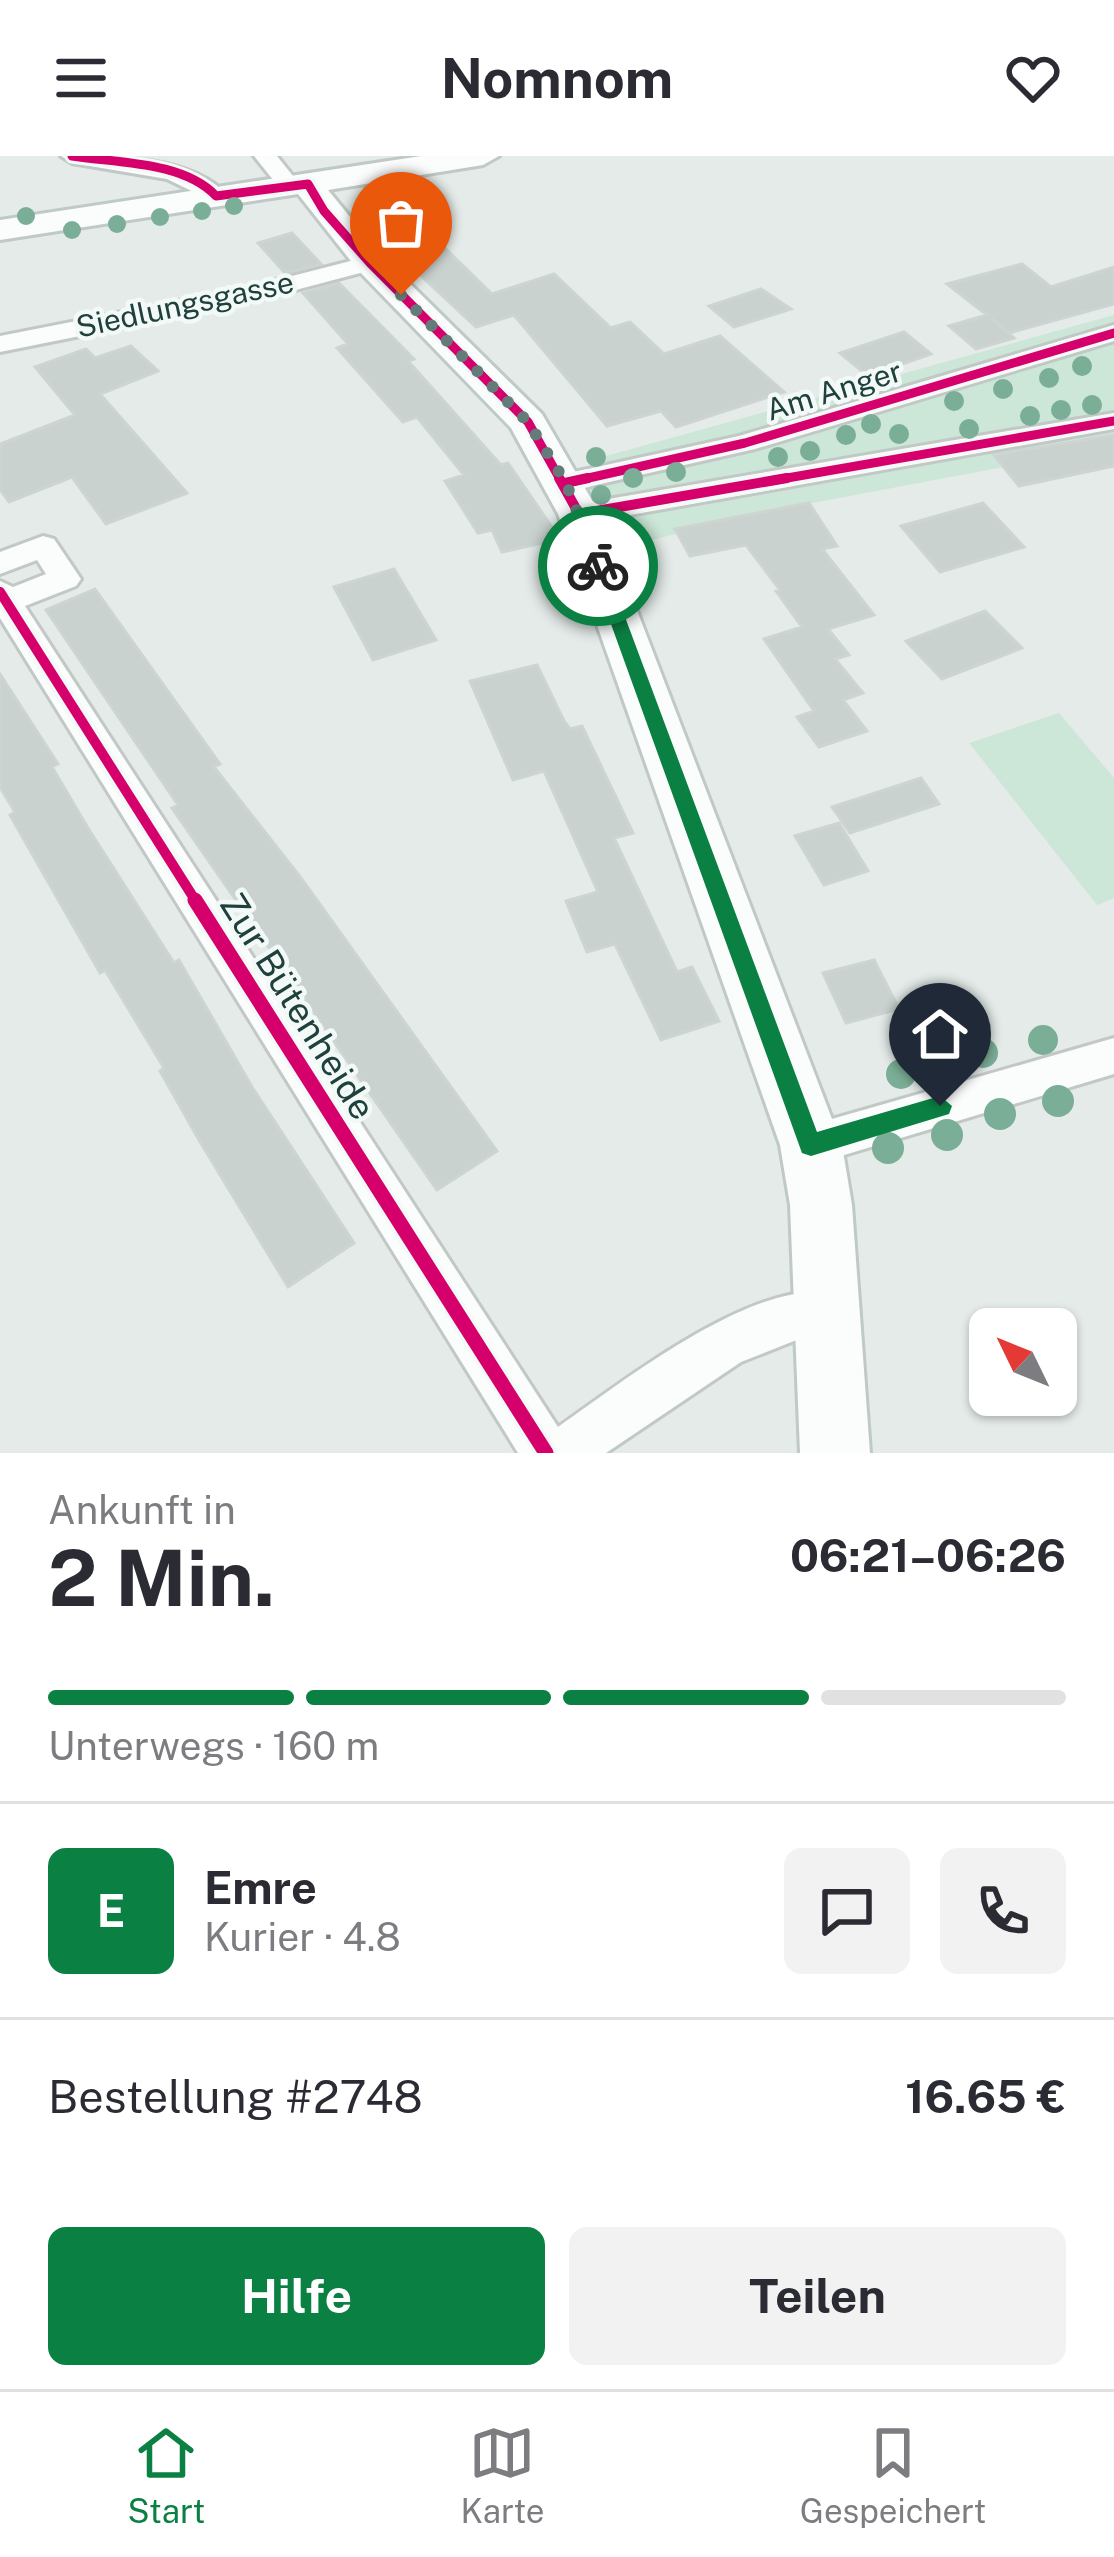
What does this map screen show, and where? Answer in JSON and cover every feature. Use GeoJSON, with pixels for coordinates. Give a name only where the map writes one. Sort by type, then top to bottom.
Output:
{"type":"FeatureCollection","features":[{"type":"Feature","properties":{"kind":"street"},"geometry":{"type":"LineString","coordinates":[[72,156],[188,176],[210,185],[216,196]]}},
{"type":"Feature","properties":{"kind":"street"},"geometry":{"type":"LineString","coordinates":[[266,156],[528,422],[572,498],[811,1145],[821,1205],[835,1453]]}},
{"type":"Feature","properties":{"kind":"street"},"geometry":{"type":"LineString","coordinates":[[0,230],[483,156]]}},
{"type":"Feature","properties":{"kind":"street","name":"Siedlungsgasse"},"geometry":{"type":"LineString","coordinates":[[0,344],[250,294],[370,263]]}},
{"type":"Feature","properties":{"kind":"street","name":"Am Anger"},"geometry":{"type":"LineString","coordinates":[[572,498],[1114,333]]}},
{"type":"Feature","properties":{"kind":"street","name":"Am Anger"},"geometry":{"type":"LineString","coordinates":[[572,498],[769,481],[1114,422]]}},
{"type":"Feature","properties":{"kind":"street","name":"Am Anger"},"geometry":{"type":"LineString","coordinates":[[745,443],[769,481]]}},
{"type":"Feature","properties":{"kind":"street","name":"Zur Bütenheide"},"geometry":{"type":"LineString","coordinates":[[2,586],[546,1453]]}},
{"type":"Feature","properties":{"kind":"street"},"geometry":{"type":"LineString","coordinates":[[811,1145],[1114,1055]]}},
{"type":"Feature","properties":{"kind":"street"},"geometry":{"type":"LineString","coordinates":[[564,1453],[751,1328],[798,1313],[827,1314]]}},
{"type":"Feature","properties":{"kind":"green space"},"geometry":{"type":"Polygon","coordinates":[[[1114,315],[1114,446],[807,504],[624,546],[586,490],[592,460],[1114,315]]]}},
{"type":"Feature","properties":{"kind":"green space"},"geometry":{"type":"Polygon","coordinates":[[[1059,713],[1114,778],[1114,898],[1097,905],[969,743],[1059,713]]]}},
{"type":"Feature","properties":{"kind":"building"},"geometry":{"type":"Polygon","coordinates":[[[403,182],[423,221],[418,222],[492,294],[554,274],[611,328],[630,322],[664,354],[720,336],[784,392],[676,427],[661,411],[607,426],[514,315],[476,327],[387,244],[364,189],[403,182]]]}},
{"type":"Feature","properties":{"kind":"building"},"geometry":{"type":"Polygon","coordinates":[[[292,233],[321,264],[285,273],[258,243],[292,233]]]}},
{"type":"Feature","properties":{"kind":"building"},"geometry":{"type":"Polygon","coordinates":[[[1022,264],[1051,287],[1114,267],[1114,304],[1009,333],[991,318],[1014,338],[976,349],[949,326],[987,315],[947,284],[1022,264]]]}},
{"type":"Feature","properties":{"kind":"building"},"geometry":{"type":"Polygon","coordinates":[[[339,283],[414,359],[408,361],[501,465],[508,463],[560,539],[502,552],[492,530],[478,533],[445,481],[464,475],[417,417],[403,422],[337,348],[348,344],[303,293],[339,283]]]}},
{"type":"Feature","properties":{"kind":"building"},"geometry":{"type":"Polygon","coordinates":[[[761,289],[791,309],[734,327],[709,306],[761,289]]]}},
{"type":"Feature","properties":{"kind":"building"},"geometry":{"type":"Polygon","coordinates":[[[904,332],[931,354],[868,376],[840,353],[904,332]]]}},
{"type":"Feature","properties":{"kind":"building"},"geometry":{"type":"Polygon","coordinates":[[[131,346],[158,371],[100,394],[187,493],[106,524],[72,477],[9,502],[0,489],[0,444],[75,415],[35,367],[86,349],[95,358],[131,346]]]}},
{"type":"Feature","properties":{"kind":"building"},"geometry":{"type":"Polygon","coordinates":[[[1114,435],[1114,466],[1019,486],[994,455],[1114,435]]]}},
{"type":"Feature","properties":{"kind":"building"},"geometry":{"type":"Polygon","coordinates":[[[809,503],[837,546],[822,549],[874,615],[828,629],[849,655],[835,659],[863,693],[843,700],[867,731],[819,747],[797,717],[814,711],[764,639],[802,627],[776,591],[780,590],[746,545],[690,556],[675,529],[809,503]]]}},
{"type":"Feature","properties":{"kind":"building"},"geometry":{"type":"Polygon","coordinates":[[[983,503],[1024,547],[940,572],[901,526],[983,503]]]}},
{"type":"Feature","properties":{"kind":"building"},"geometry":{"type":"Polygon","coordinates":[[[394,569],[436,640],[373,660],[334,587],[394,569]]]}},
{"type":"Feature","properties":{"kind":"building"},"geometry":{"type":"Polygon","coordinates":[[[95,589],[220,764],[214,767],[301,878],[497,1151],[437,1190],[172,808],[178,805],[46,610],[95,589]]]}},
{"type":"Feature","properties":{"kind":"building"},"geometry":{"type":"Polygon","coordinates":[[[985,611],[1022,648],[942,679],[906,641],[985,611]]]}},
{"type":"Feature","properties":{"kind":"building"},"geometry":{"type":"Polygon","coordinates":[[[537,665],[564,721],[570,729],[582,726],[633,833],[614,838],[677,972],[692,967],[719,1021],[661,1040],[615,944],[587,952],[566,901],[598,892],[544,771],[513,780],[470,681],[537,665]]]}},
{"type":"Feature","properties":{"kind":"building"},"geometry":{"type":"Polygon","coordinates":[[[0,674],[58,764],[52,767],[88,828],[174,963],[179,960],[252,1087],[354,1243],[288,1287],[199,1140],[160,1071],[164,1068],[105,970],[100,973],[10,815],[15,812],[0,787],[0,674]]]}},
{"type":"Feature","properties":{"kind":"building"},"geometry":{"type":"Polygon","coordinates":[[[921,778],[939,804],[850,833],[832,807],[921,778]]]}},
{"type":"Feature","properties":{"kind":"building"},"geometry":{"type":"Polygon","coordinates":[[[839,823],[868,871],[824,885],[795,836],[839,823]]]}},
{"type":"Feature","properties":{"kind":"building"},"geometry":{"type":"Polygon","coordinates":[[[874,960],[899,1009],[846,1023],[823,973],[874,960]]]}},
{"type":"Feature","properties":{"kind":"cycle path"},"geometry":{"type":"LineString","coordinates":[[72,156],[173,173],[207,187],[216,196],[308,184],[324,211],[370,263],[528,422],[579,514],[1114,421]]}},
{"type":"Feature","properties":{"kind":"cycle path"},"geometry":{"type":"LineString","coordinates":[[565,483],[745,443],[1114,333]]}},
{"type":"Feature","properties":{"kind":"cycle path"},"geometry":{"type":"LineString","coordinates":[[0,592],[546,1453]]}},
{"type":"Feature","properties":{"kind":"way so far"},"geometry":{"type":"LineString","coordinates":[[401,295],[528,422],[566,483],[598,566]]}},
{"type":"Feature","properties":{"kind":"route"},"geometry":{"type":"LineString","coordinates":[[598,566],[811,1145],[940,1106]]}}]}
